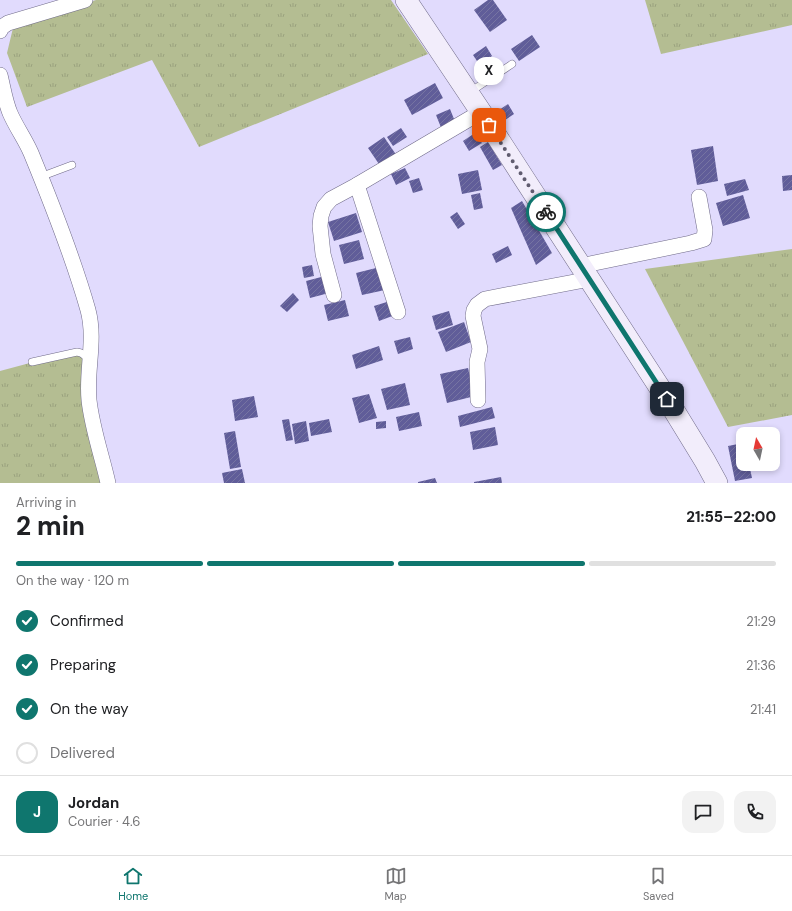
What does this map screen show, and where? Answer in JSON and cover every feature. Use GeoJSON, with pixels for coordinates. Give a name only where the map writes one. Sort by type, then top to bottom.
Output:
{"type":"FeatureCollection","features":[{"type":"Feature","properties":{"kind":"main road"},"geometry":{"type":"LineString","coordinates":[[406,0],[481,112],[667,399],[705,461],[716,483]]}},
{"type":"Feature","properties":{"kind":"street"},"geometry":{"type":"LineString","coordinates":[[0,31],[8,23],[85,0]]}},
{"type":"Feature","properties":{"kind":"street"},"geometry":{"type":"LineString","coordinates":[[0,75],[10,112],[30,152],[40,177],[73,262],[88,312],[92,345],[89,359],[89,400],[92,420],[108,483]]}},
{"type":"Feature","properties":{"kind":"street"},"geometry":{"type":"LineString","coordinates":[[334,296],[323,254],[320,226],[324,207],[331,199],[481,112]]}},
{"type":"Feature","properties":{"kind":"street"},"geometry":{"type":"LineString","coordinates":[[357,185],[398,312]]}},
{"type":"Feature","properties":{"kind":"street"},"geometry":{"type":"LineString","coordinates":[[478,400],[477,362],[480,349],[473,316],[477,305],[485,299],[704,239],[705,230],[699,196]]}},
{"type":"Feature","properties":{"kind":"lane"},"geometry":{"type":"LineString","coordinates":[[468,93],[512,64]]}},
{"type":"Feature","properties":{"kind":"lane"},"geometry":{"type":"LineString","coordinates":[[40,177],[72,165]]}},
{"type":"Feature","properties":{"kind":"lane"},"geometry":{"type":"LineString","coordinates":[[32,362],[77,352],[89,359]]}},
{"type":"Feature","properties":{"kind":"green space"},"geometry":{"type":"Polygon","coordinates":[[[96,0],[391,0],[428,54],[199,147],[152,60],[27,107],[7,53],[13,28],[34,19],[96,0]]]}},
{"type":"Feature","properties":{"kind":"green space"},"geometry":{"type":"Polygon","coordinates":[[[645,0],[792,0],[792,25],[661,54],[645,0]]]}},
{"type":"Feature","properties":{"kind":"green space"},"geometry":{"type":"Polygon","coordinates":[[[792,249],[792,415],[728,427],[645,269],[792,249]]]}},
{"type":"Feature","properties":{"kind":"green space"},"geometry":{"type":"Polygon","coordinates":[[[82,349],[108,483],[0,483],[0,371],[82,349]]]}},
{"type":"Feature","properties":{"kind":"building"},"geometry":{"type":"Polygon","coordinates":[[[488,0],[493,0],[507,20],[490,32],[474,10],[488,0]]]}},
{"type":"Feature","properties":{"kind":"building"},"geometry":{"type":"Polygon","coordinates":[[[532,35],[540,47],[519,61],[511,49],[532,35]]]}},
{"type":"Feature","properties":{"kind":"building"},"geometry":{"type":"Polygon","coordinates":[[[486,46],[492,56],[479,64],[473,55],[486,46]]]}},
{"type":"Feature","properties":{"kind":"building"},"geometry":{"type":"Polygon","coordinates":[[[435,83],[443,98],[412,115],[404,100],[435,83]]]}},
{"type":"Feature","properties":{"kind":"building"},"geometry":{"type":"Polygon","coordinates":[[[508,104],[514,114],[502,122],[496,112],[508,104]]]}},
{"type":"Feature","properties":{"kind":"building"},"geometry":{"type":"Polygon","coordinates":[[[450,109],[456,124],[442,130],[436,115],[450,109]]]}},
{"type":"Feature","properties":{"kind":"building"},"geometry":{"type":"Polygon","coordinates":[[[401,128],[407,137],[393,146],[387,137],[401,128]]]}},
{"type":"Feature","properties":{"kind":"building"},"geometry":{"type":"Polygon","coordinates":[[[475,133],[482,143],[469,151],[463,141],[475,133]]]}},
{"type":"Feature","properties":{"kind":"building"},"geometry":{"type":"Polygon","coordinates":[[[384,137],[397,156],[381,167],[368,148],[384,137]]]}},
{"type":"Feature","properties":{"kind":"building"},"geometry":{"type":"Polygon","coordinates":[[[488,142],[502,165],[493,170],[480,147],[488,142]]]}},
{"type":"Feature","properties":{"kind":"building"},"geometry":{"type":"Polygon","coordinates":[[[713,146],[718,181],[697,185],[691,150],[713,146]]]}},
{"type":"Feature","properties":{"kind":"building"},"geometry":{"type":"Polygon","coordinates":[[[405,168],[410,178],[396,185],[391,174],[405,168]]]}},
{"type":"Feature","properties":{"kind":"building"},"geometry":{"type":"Polygon","coordinates":[[[478,170],[482,190],[462,194],[458,174],[478,170]]]}},
{"type":"Feature","properties":{"kind":"building"},"geometry":{"type":"Polygon","coordinates":[[[792,175],[792,190],[783,191],[782,176],[792,175]]]}},
{"type":"Feature","properties":{"kind":"building"},"geometry":{"type":"Polygon","coordinates":[[[419,178],[423,190],[413,193],[409,181],[419,178]]]}},
{"type":"Feature","properties":{"kind":"building"},"geometry":{"type":"Polygon","coordinates":[[[745,179],[749,190],[727,196],[724,184],[745,179]]]}},
{"type":"Feature","properties":{"kind":"building"},"geometry":{"type":"Polygon","coordinates":[[[480,193],[483,208],[474,210],[471,195],[480,193]]]}},
{"type":"Feature","properties":{"kind":"building"},"geometry":{"type":"Polygon","coordinates":[[[743,195],[750,218],[723,226],[716,203],[743,195]]]}},
{"type":"Feature","properties":{"kind":"building"},"geometry":{"type":"Polygon","coordinates":[[[522,201],[552,253],[536,265],[511,208],[522,201]]]}},
{"type":"Feature","properties":{"kind":"building"},"geometry":{"type":"Polygon","coordinates":[[[457,212],[465,224],[458,229],[450,217],[457,212]]]}},
{"type":"Feature","properties":{"kind":"building"},"geometry":{"type":"Polygon","coordinates":[[[356,213],[362,232],[334,241],[328,222],[356,213]]]}},
{"type":"Feature","properties":{"kind":"building"},"geometry":{"type":"Polygon","coordinates":[[[359,240],[364,259],[344,264],[339,245],[359,240]]]}},
{"type":"Feature","properties":{"kind":"building"},"geometry":{"type":"Polygon","coordinates":[[[508,246],[512,255],[496,263],[492,254],[508,246]]]}},
{"type":"Feature","properties":{"kind":"building"},"geometry":{"type":"Polygon","coordinates":[[[312,265],[314,276],[304,278],[302,267],[312,265]]]}},
{"type":"Feature","properties":{"kind":"building"},"geometry":{"type":"Polygon","coordinates":[[[380,267],[385,290],[362,295],[356,273],[380,267]]]}},
{"type":"Feature","properties":{"kind":"building"},"geometry":{"type":"Polygon","coordinates":[[[325,276],[329,293],[310,298],[306,281],[325,276]]]}},
{"type":"Feature","properties":{"kind":"building"},"geometry":{"type":"Polygon","coordinates":[[[293,293],[299,300],[287,312],[280,306],[293,293]]]}},
{"type":"Feature","properties":{"kind":"building"},"geometry":{"type":"Polygon","coordinates":[[[345,300],[349,316],[328,321],[324,305],[345,300]]]}},
{"type":"Feature","properties":{"kind":"building"},"geometry":{"type":"Polygon","coordinates":[[[390,301],[395,315],[379,321],[374,306],[390,301]]]}},
{"type":"Feature","properties":{"kind":"building"},"geometry":{"type":"Polygon","coordinates":[[[449,311],[453,325],[436,330],[432,316],[449,311]]]}},
{"type":"Feature","properties":{"kind":"building"},"geometry":{"type":"Polygon","coordinates":[[[464,322],[471,342],[446,352],[438,332],[464,322]]]}},
{"type":"Feature","properties":{"kind":"building"},"geometry":{"type":"Polygon","coordinates":[[[410,337],[413,349],[398,354],[394,341],[410,337]]]}},
{"type":"Feature","properties":{"kind":"building"},"geometry":{"type":"Polygon","coordinates":[[[379,346],[383,360],[356,369],[352,355],[379,346]]]}},
{"type":"Feature","properties":{"kind":"building"},"geometry":{"type":"Polygon","coordinates":[[[468,368],[475,396],[447,403],[440,374],[468,368]]]}},
{"type":"Feature","properties":{"kind":"building"},"geometry":{"type":"Polygon","coordinates":[[[405,383],[410,405],[387,410],[381,389],[405,383]]]}},
{"type":"Feature","properties":{"kind":"building"},"geometry":{"type":"Polygon","coordinates":[[[369,394],[377,418],[359,423],[352,398],[369,394]]]}},
{"type":"Feature","properties":{"kind":"building"},"geometry":{"type":"Polygon","coordinates":[[[254,396],[258,417],[235,421],[232,400],[254,396]]]}},
{"type":"Feature","properties":{"kind":"building"},"geometry":{"type":"Polygon","coordinates":[[[492,407],[495,418],[460,427],[458,416],[492,407]]]}},
{"type":"Feature","properties":{"kind":"building"},"geometry":{"type":"Polygon","coordinates":[[[419,412],[422,426],[399,431],[396,417],[419,412]]]}},
{"type":"Feature","properties":{"kind":"building"},"geometry":{"type":"Polygon","coordinates":[[[289,419],[293,440],[286,441],[282,420],[289,419]]]}},
{"type":"Feature","properties":{"kind":"building"},"geometry":{"type":"Polygon","coordinates":[[[329,419],[332,432],[311,436],[309,423],[329,419]]]}},
{"type":"Feature","properties":{"kind":"building"},"geometry":{"type":"Polygon","coordinates":[[[306,421],[309,441],[295,444],[292,424],[306,421]]]}},
{"type":"Feature","properties":{"kind":"building"},"geometry":{"type":"Polygon","coordinates":[[[386,421],[386,428],[376,429],[376,422],[386,421]]]}},
{"type":"Feature","properties":{"kind":"building"},"geometry":{"type":"Polygon","coordinates":[[[495,427],[498,445],[473,450],[470,432],[495,427]]]}},
{"type":"Feature","properties":{"kind":"building"},"geometry":{"type":"Polygon","coordinates":[[[235,431],[241,467],[230,469],[224,433],[235,431]]]}},
{"type":"Feature","properties":{"kind":"building"},"geometry":{"type":"Polygon","coordinates":[[[736,444],[736,471],[750,471],[752,478],[735,481],[728,446],[736,444]]]}},
{"type":"Feature","properties":{"kind":"building"},"geometry":{"type":"Polygon","coordinates":[[[242,469],[245,483],[224,483],[222,473],[242,469]]]}},
{"type":"Feature","properties":{"kind":"building"},"geometry":{"type":"Polygon","coordinates":[[[501,477],[502,483],[474,483],[474,482],[501,477]]]}},
{"type":"Feature","properties":{"kind":"building"},"geometry":{"type":"Polygon","coordinates":[[[435,478],[437,483],[418,483],[418,482],[435,478]]]}},
{"type":"Feature","properties":{"kind":"way so far"},"geometry":{"type":"LineString","coordinates":[[489,125],[546,212]]}},
{"type":"Feature","properties":{"kind":"place","name":"X"},"geometry":{"type":"Point","coordinates":[489,125]}},
{"type":"Feature","properties":{"kind":"route"},"geometry":{"type":"LineString","coordinates":[[546,212],[667,399]]}}]}
